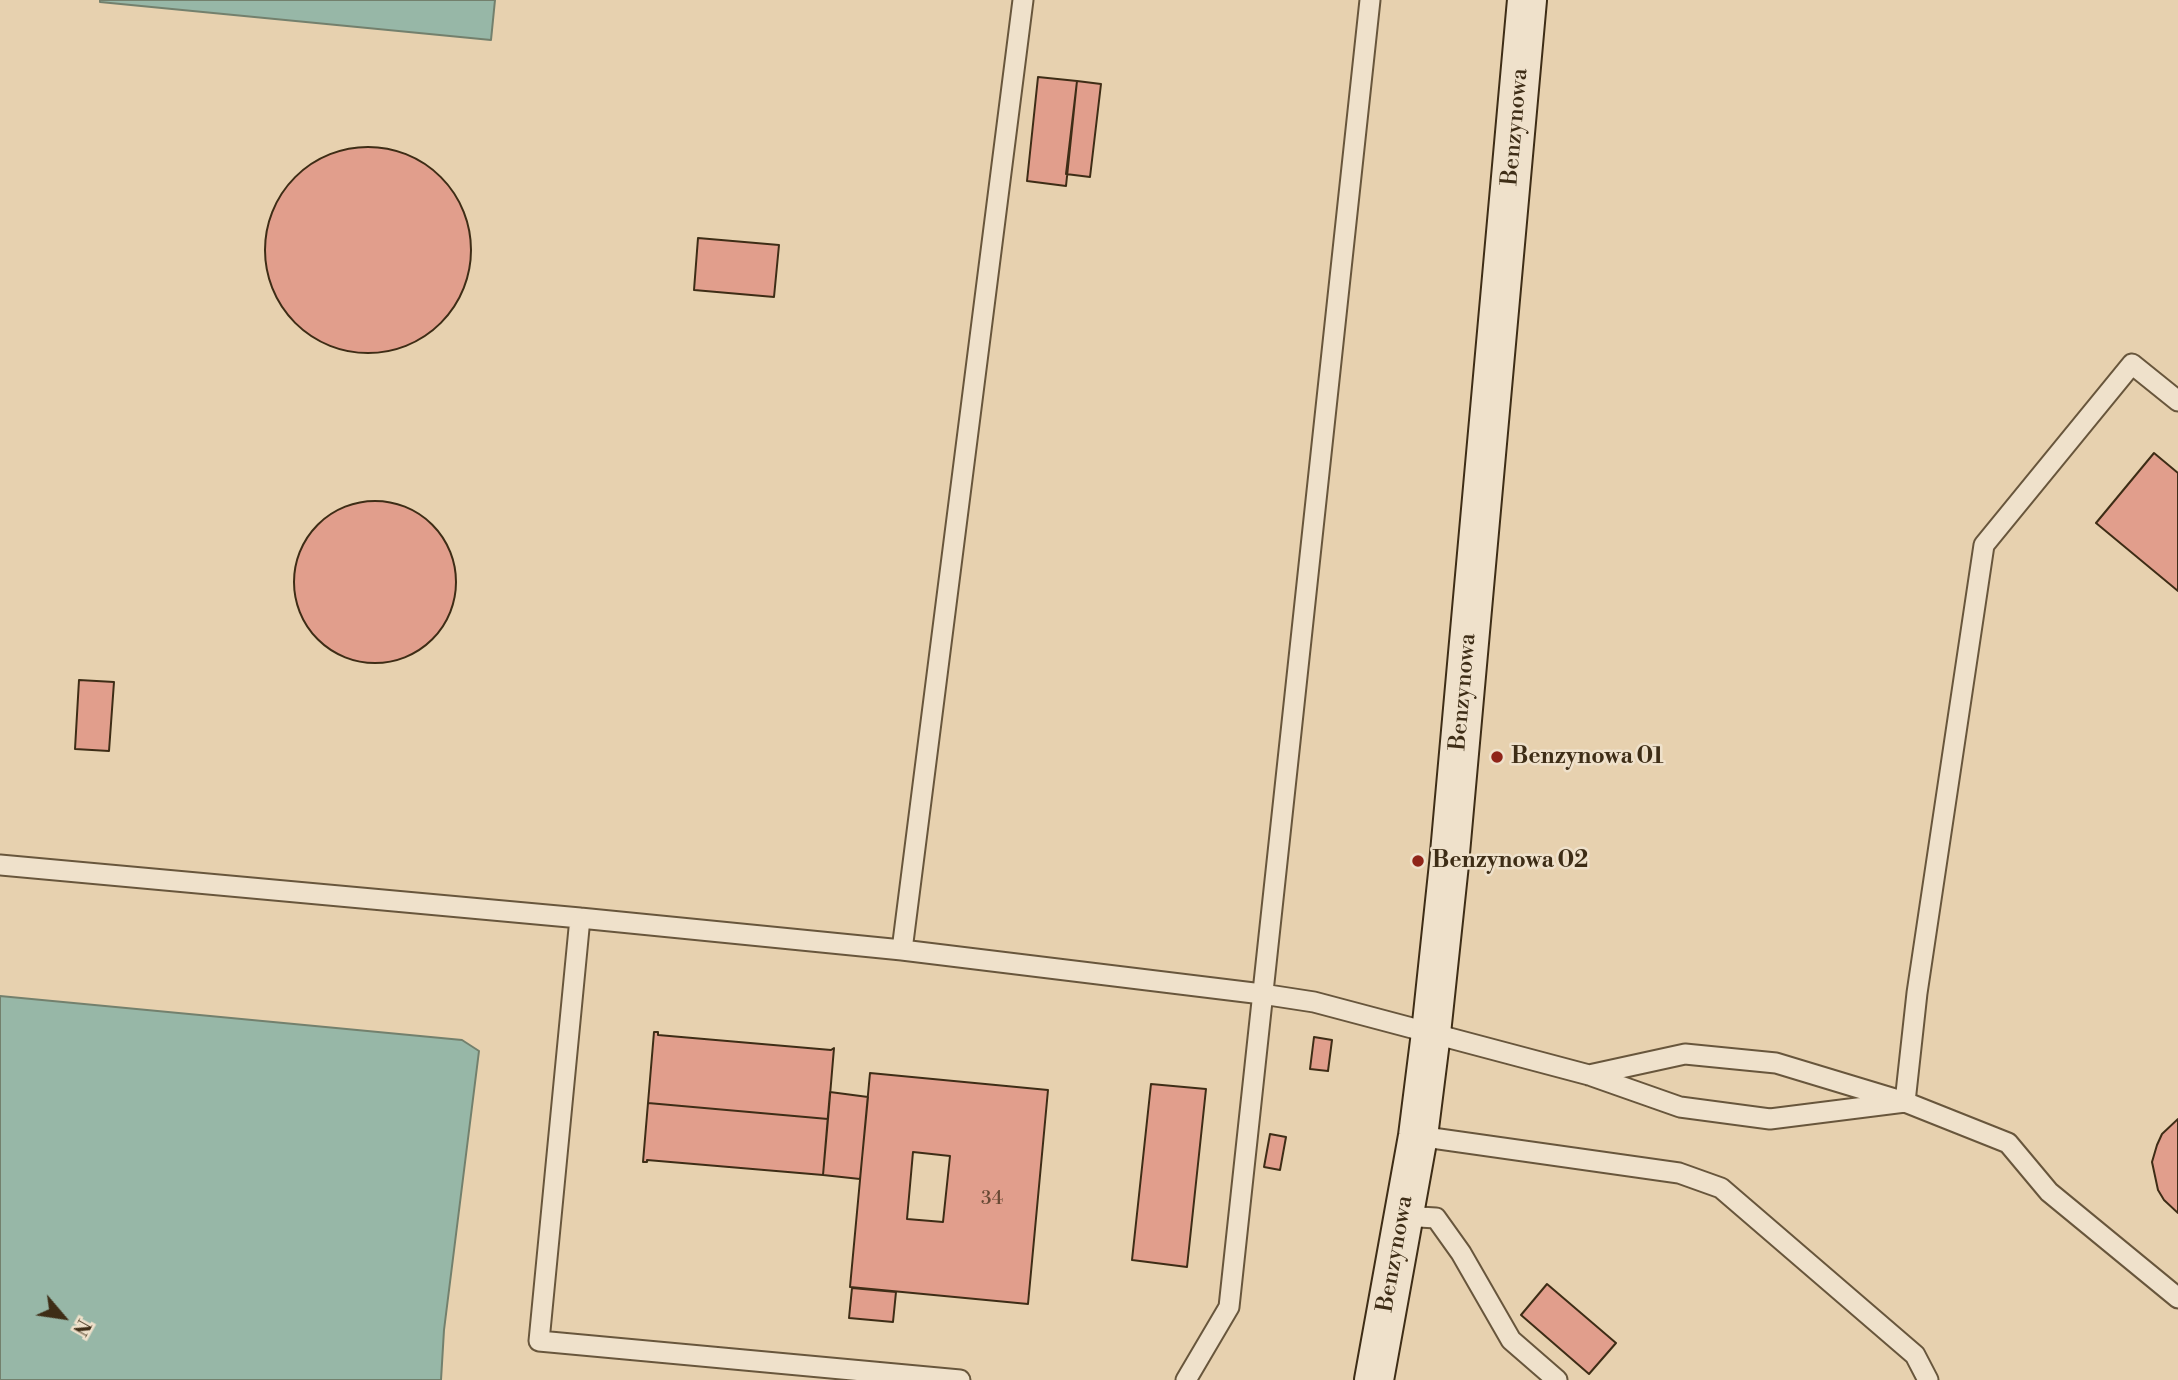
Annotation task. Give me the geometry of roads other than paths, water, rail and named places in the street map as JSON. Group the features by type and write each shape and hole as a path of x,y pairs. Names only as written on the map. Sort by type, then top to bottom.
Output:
{"street":[{"name":"Benzynowa","path":"1374,1380 1418,1136 1431,1033 1527,0"}],"lane":[{"path":"902,950 1023,0"},
{"path":"1186,1380 1229,1307 1370,0"},
{"path":"1905,1102 1917,992 1984,545 2132,364 2178,401"},
{"path":"0,865 902,950 1262,994 1314,1002 1589,1075 1680,1107 1770,1119 1905,1102"},
{"path":"580,918 540,1341 960,1380"},
{"path":"1589,1075 1685,1054 1776,1063 1905,1102 2008,1143 2049,1192 2178,1298"},
{"path":"1418,1136 1679,1173 1721,1188 1915,1355 1928,1380"},
{"path":"1402,1216 1436,1218 1461,1253 1511,1340 1557,1380"}],"place":[{"name":"Benzynowa 01","path":"1497,757"},
{"name":"Benzynowa 02","path":"1418,861"}]}
